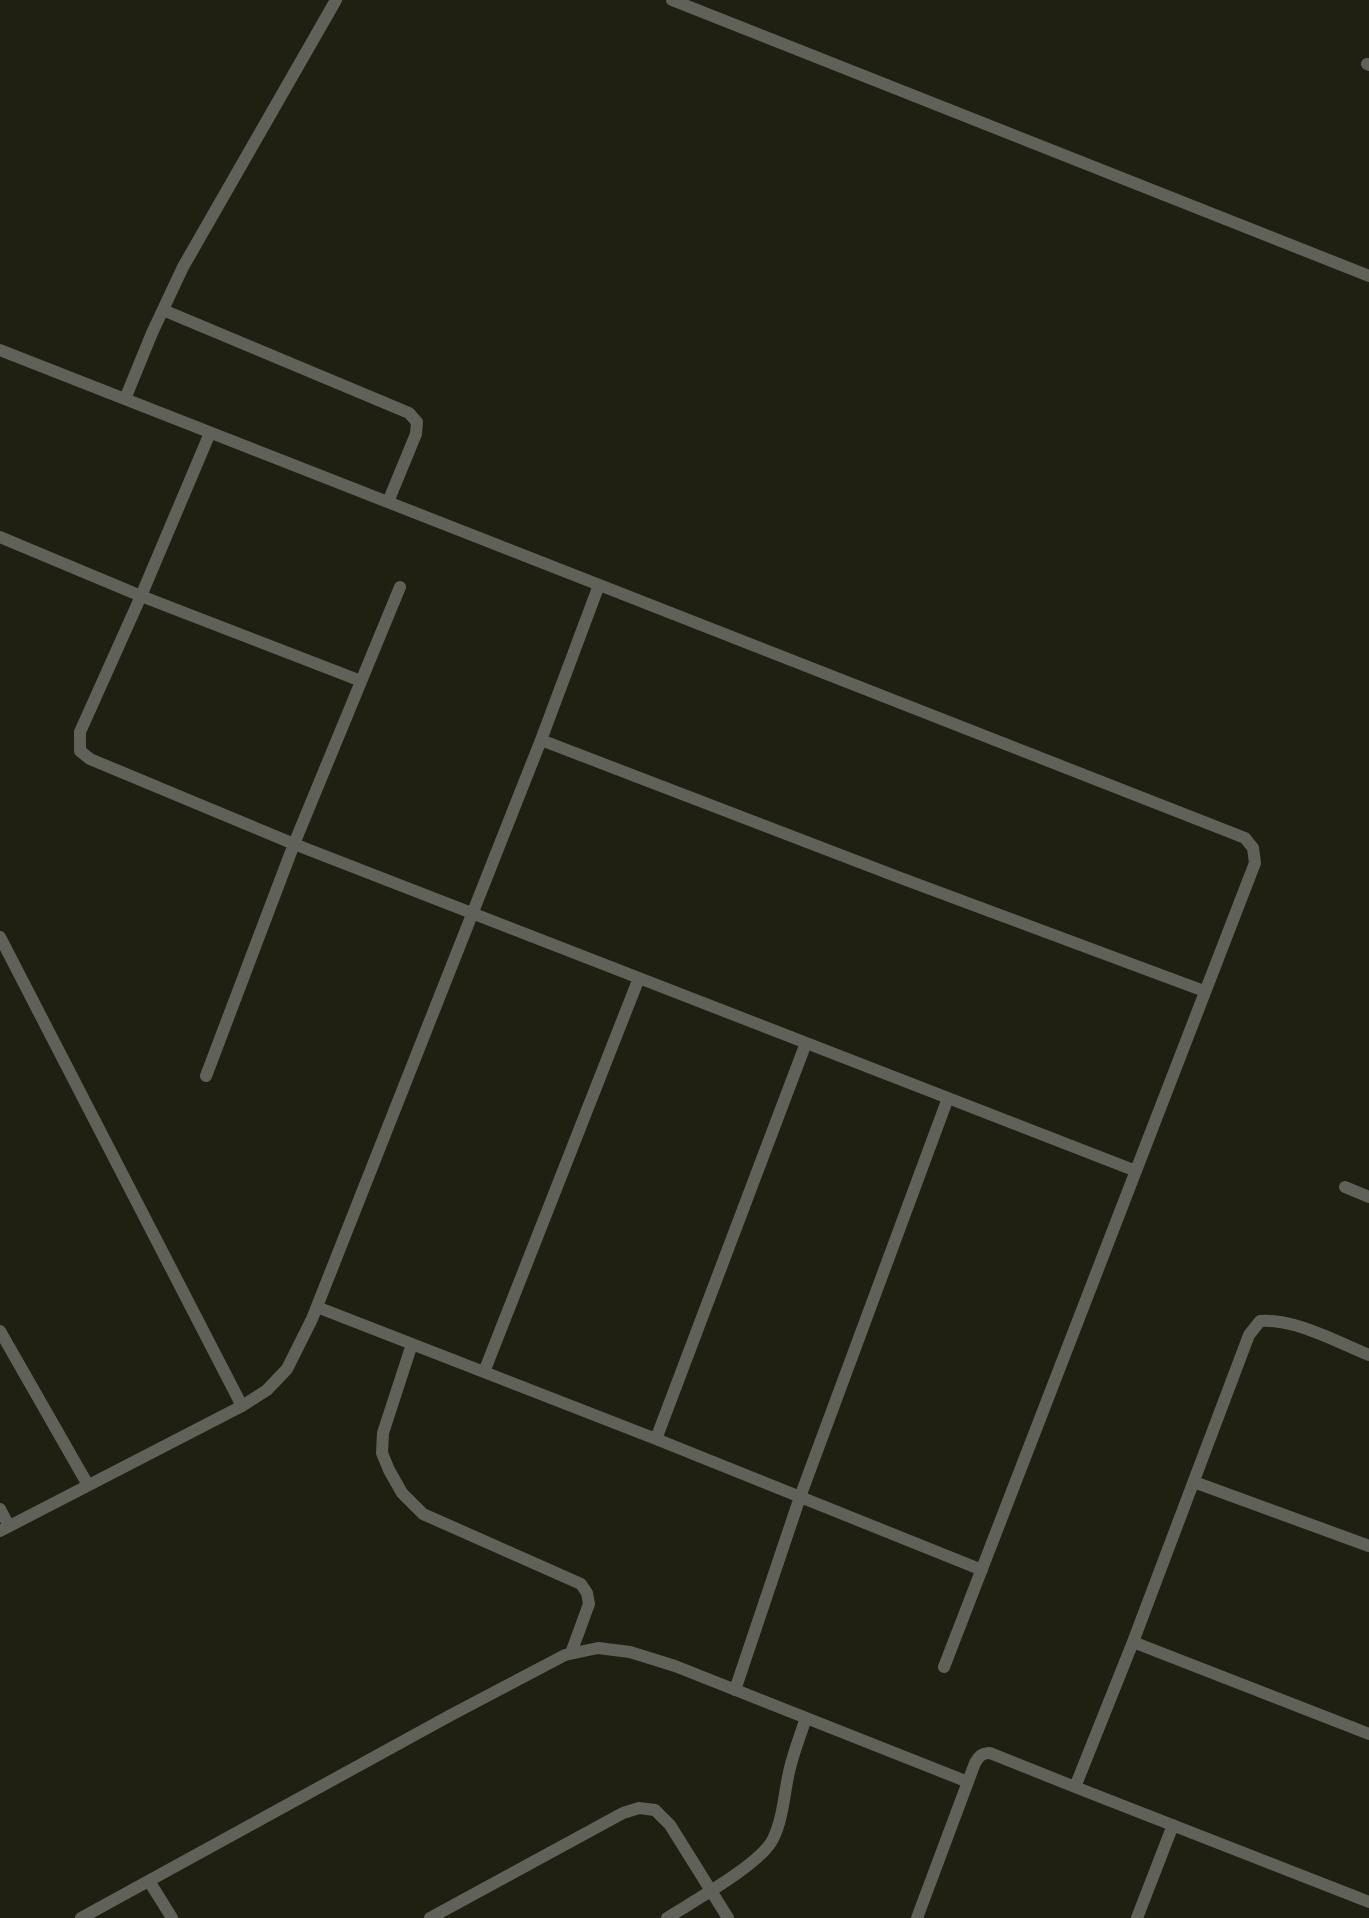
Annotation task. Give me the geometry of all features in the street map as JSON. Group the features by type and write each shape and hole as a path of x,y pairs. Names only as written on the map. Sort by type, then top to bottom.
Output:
{"street":[{"path":"125,399 163,310 184,267 336,0"},
{"path":"672,0 1369,276"},
{"path":"163,310 409,413 417,422 416,434 388,502"},
{"path":"0,350 1245,838 1253,848 1255,863 944,1667"},
{"path":"210,432 141,596 80,732 80,751 90,759 294,844 1136,1171"},
{"path":"0,537 141,596 361,681"},
{"path":"0,1509 5,1529 242,1406 267,1390 287,1368 317,1307 541,740 599,585"},
{"path":"206,1076 294,844 400,587"},
{"path":"541,740 898,877 1204,991"},
{"path":"0,937 242,1406"},
{"path":"484,1372 639,978"},
{"path":"656,1439 806,1043"},
{"path":"735,1690 800,1497 948,1098"},
{"path":"1345,1188 1369,1197"},
{"path":"317,1307 656,1439 982,1570"},
{"path":"1075,1787 1133,1642 1250,1335 1260,1322 1274,1320 1291,1324 1369,1355"},
{"path":"0,1331 88,1485"},
{"path":"412,1344 383,1433 382,1453 389,1470 402,1493 423,1514 581,1584 587,1592 589,1604 572,1653"},
{"path":"1194,1482 1369,1546"},
{"path":"1133,1642 1369,1734"},
{"path":"81,1918 451,1715 565,1655 598,1648 630,1652 675,1666 968,1782"},
{"path":"667,1918 710,1891 761,1855 773,1840 780,1817 789,1770 806,1718"},
{"path":"917,1918 968,1782 979,1757 984,1753 990,1753 1369,1902"},
{"path":"430,1918 623,1813 640,1808 655,1810 670,1825 728,1918"},
{"path":"1137,1918 1173,1825"},
{"path":"149,1881 172,1918"}]}
